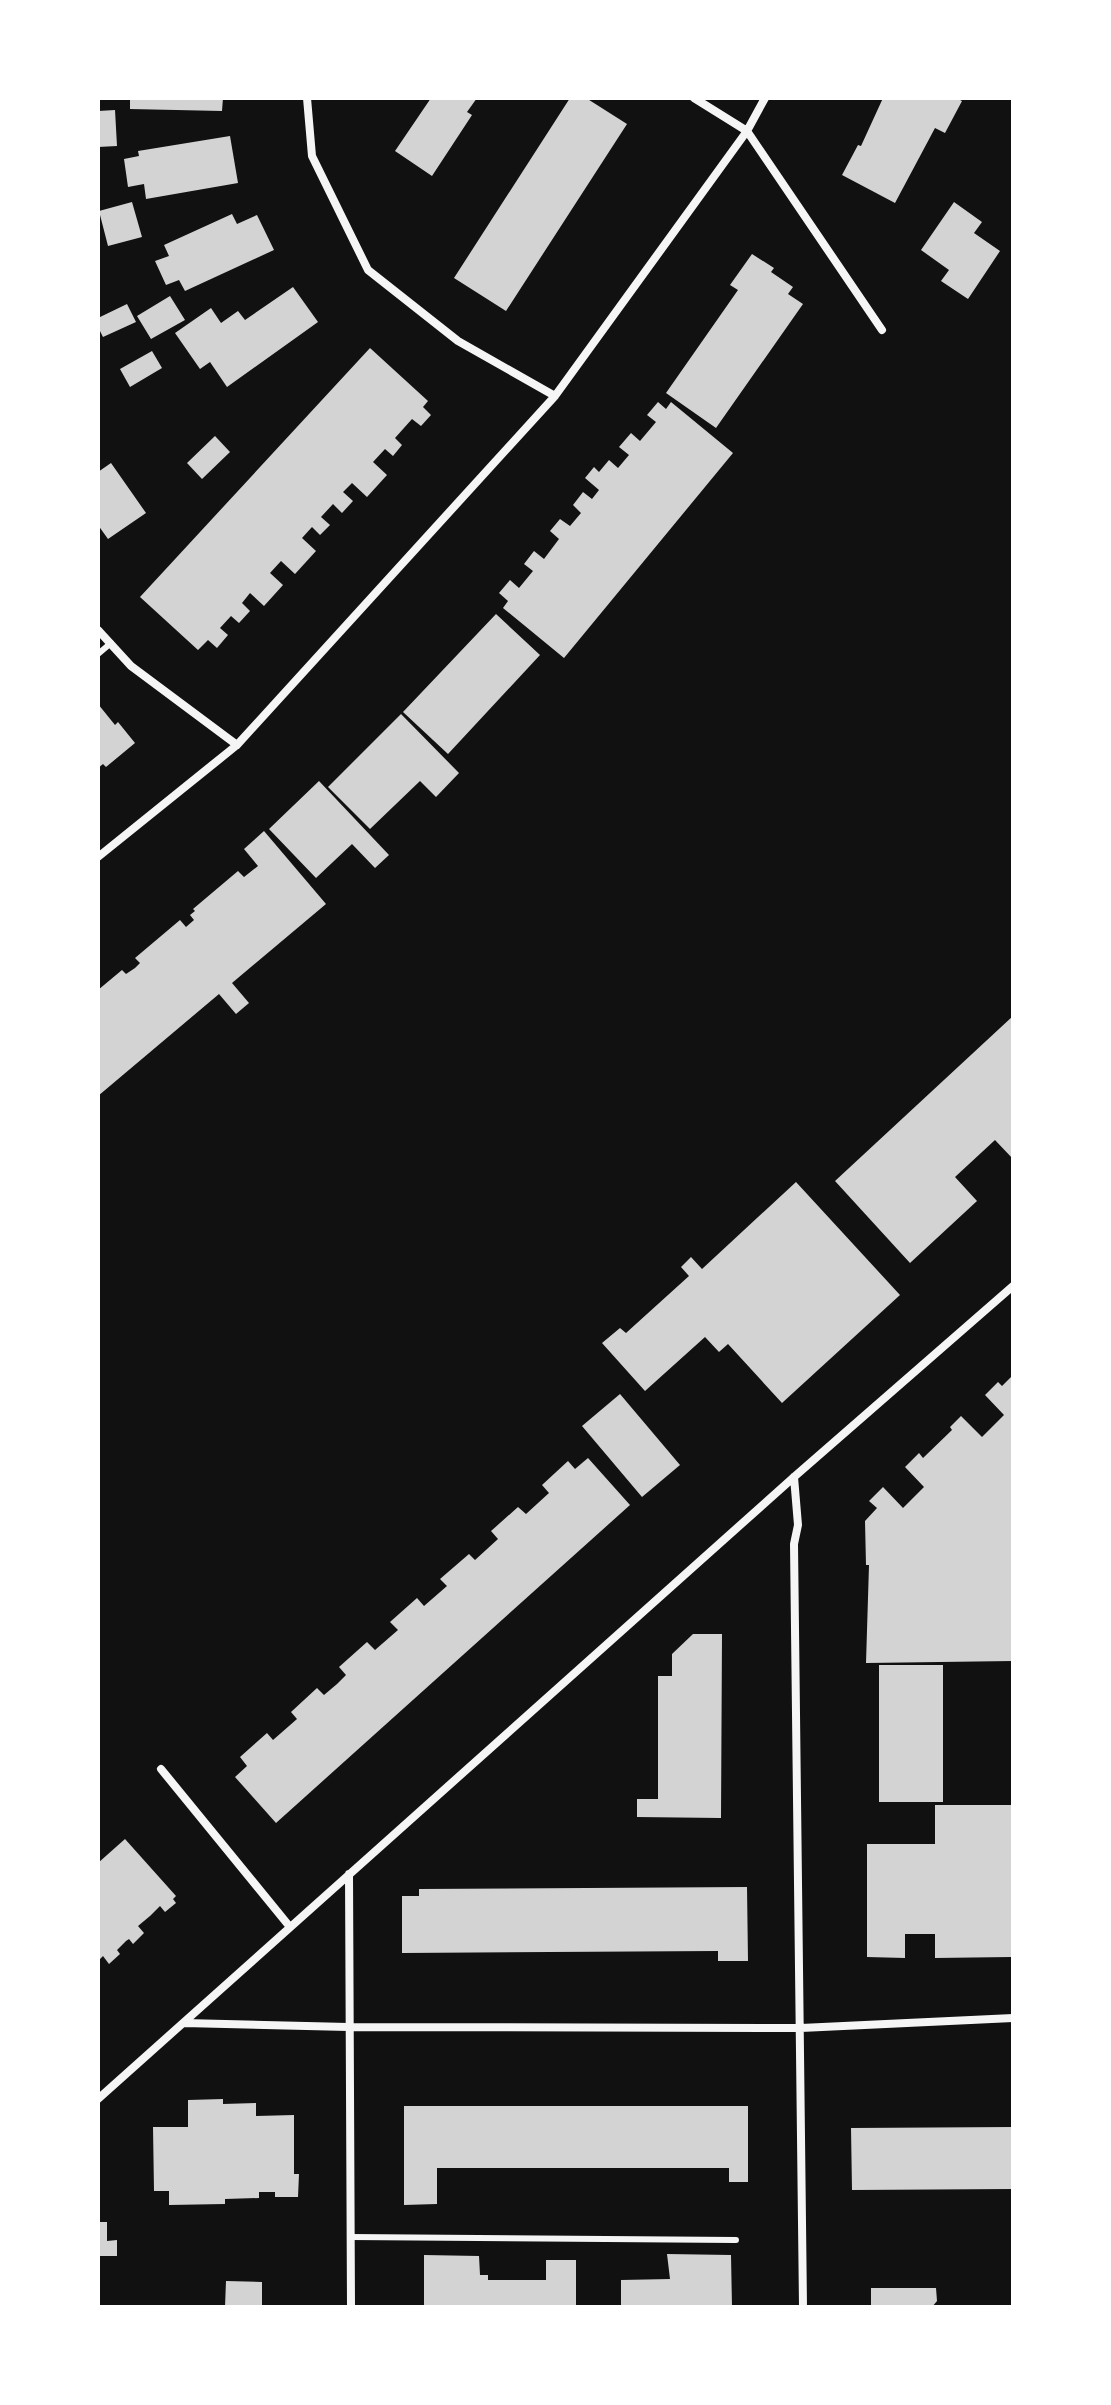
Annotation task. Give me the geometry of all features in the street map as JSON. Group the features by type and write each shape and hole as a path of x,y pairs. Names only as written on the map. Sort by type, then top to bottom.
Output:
{"street":[{"path":"307,98 312,156 368,270 458,341 555,396"},
{"path":"694,98 747,131 882,330"},
{"path":"98,857 237,745 555,396 747,131 765,98"},
{"path":"98,630 131,666 237,745"},
{"path":"98,2099 794,1477 1013,1286"},
{"path":"794,1477 798,1525 794,1544 803,2307"},
{"path":"161,1769 290,1927"},
{"path":"349,1874 351,2307"},
{"path":"183,2023 348,2027 801,2028 1013,2018"}],"lane":[{"path":"98,654 111,643"},
{"path":"350,2237 736,2240"}],"building":[{"path":"130,98 223,98 222,111 130,109"},
{"path":"431,98 477,98 467,112 472,115 432,176 395,151"},
{"path":"570,98 586,98 627,124 506,311 454,278"},
{"path":"883,98 956,98 962,101 945,133 935,128 895,203 842,175 858,145 861,146"},
{"path":"115,110 117,146 98,147 98,111"},
{"path":"230,136 238,183 146,199 144,184 128,187 124,159 139,156 138,151"},
{"path":"132,202 142,237 108,246 99,211"},
{"path":"954,202 982,222 974,233 1000,251 968,299 941,281 949,270 921,250"},
{"path":"232,214 237,224 257,215 274,250 185,291 179,280 166,285 155,261 169,256 164,245"},
{"path":"752,254 774,268 771,272 793,287 788,294 803,304 716,428 666,393 738,290 730,285"},
{"path":"293,287 318,322 227,387 210,362 200,369 175,333 211,308 221,323 238,311 245,320"},
{"path":"170,296 185,320 151,339 137,316"},
{"path":"127,304 136,322 103,337 98,318"},
{"path":"370,348 428,401 423,407 431,415 421,426 412,419 395,438 402,445 393,456 385,449 373,462 387,475 367,497 352,483 343,492 353,501 342,513 333,504 321,517 330,525 320,535 312,527 302,538 316,551 295,574 281,561 270,573 283,585 264,606 250,593 242,603 250,611 239,623 231,616 220,628 228,635 217,648 208,640 198,650 140,597"},
{"path":"152,351 162,368 130,387 120,369"},
{"path":"658,402 666,409 671,402 733,453 564,658 503,608 508,601 499,593 510,580 519,588 533,571 524,564 534,551 544,559 559,539 550,531 560,519 570,526 581,513 573,505 583,492 592,499 599,490 585,478 594,467 599,472 609,460 618,468 629,455 619,447 631,433 640,441 656,422 647,415"},
{"path":"215,436 230,452 202,479 187,463"},
{"path":"111,463 146,513 108,539 98,525 98,472"},
{"path":"496,614 540,655 448,754 403,712"},
{"path":"98,704 135,743 106,767 103,764 98,768"},
{"path":"401,714 459,773 436,797 420,781 370,829 328,787"},
{"path":"319,781 389,855 375,868 352,844 316,878 269,829"},
{"path":"264,831 326,904 232,983 249,1003 236,1014 219,994 98,1096 98,990 122,970 126,974 135,968 140,963 135,958 180,920 186,927 194,920 190,915 195,911 193,909 238,871 244,877 258,866 244,849"},
{"path":"1013,1016 1013,1159 995,1140 955,1177 977,1201 910,1263 835,1181"},
{"path":"796,1182 900,1295 782,1403 728,1344 719,1352 705,1337 645,1391 602,1343 620,1328 626,1333 689,1276 681,1267 691,1257 702,1269"},
{"path":"1013,1375 1013,1661 866,1663 869,1565 866,1565 865,1521 877,1508 869,1501 883,1487 903,1508 924,1487 905,1467 919,1453 923,1458 952,1430 950,1427 961,1416 982,1437 1004,1415 985,1395 998,1382 1002,1386"},
{"path":"620,1394 680,1465 642,1497 582,1426"},
{"path":"588,1458 630,1505 276,1823 235,1777 247,1766 240,1757 267,1733 273,1740 297,1719 291,1712 317,1688 324,1695 337,1684 346,1675 339,1667 367,1642 375,1650 398,1630 390,1622 417,1598 424,1606 447,1586 440,1579 469,1554 475,1560 498,1539 491,1531 518,1507 526,1514 549,1493 542,1485 568,1461 575,1469"},
{"path":"693,1634 722,1634 721,1818 637,1817 637,1799 658,1799 658,1676 672,1676 672,1654"},
{"path":"879,1665 943,1665 943,1802 879,1802"},
{"path":"935,1805 1013,1805 1011,1957 935,1958 935,1934 905,1934 905,1958 867,1957 867,1844 935,1844"},
{"path":"125,1839 176,1896 173,1899 176,1903 165,1912 160,1906 138,1926 144,1933 133,1944 129,1939 126,1941 117,1950 120,1954 109,1964 103,1956 98,1961 98,1863"},
{"path":"747,1887 748,1961 718,1961 718,1951 402,1953 402,1896 419,1896 419,1889"},
{"path":"223,2099 223,2104 256,2103 256,2116 294,2115 294,2174 299,2174 298,2197 275,2197 275,2192 259,2192 259,2198 225,2199 225,2204 169,2205 169,2191 154,2191 153,2127 188,2127 188,2100"},
{"path":"404,2106 748,2106 748,2182 729,2182 729,2168 437,2168 437,2204 404,2205"},
{"path":"1013,2127 1013,2189 852,2190 851,2128"},
{"path":"98,2222 107,2222 107,2241 117,2240 117,2256 98,2256"},
{"path":"667,2254 731,2255 732,2307 621,2307 621,2280 670,2279"},
{"path":"424,2255 479,2256 480,2275 488,2275 488,2280 546,2280 546,2260 576,2260 576,2307 424,2307"},
{"path":"226,2281 262,2282 262,2307 225,2307"},
{"path":"871,2288 936,2288 937,2301 932,2307 873,2307"}]}
